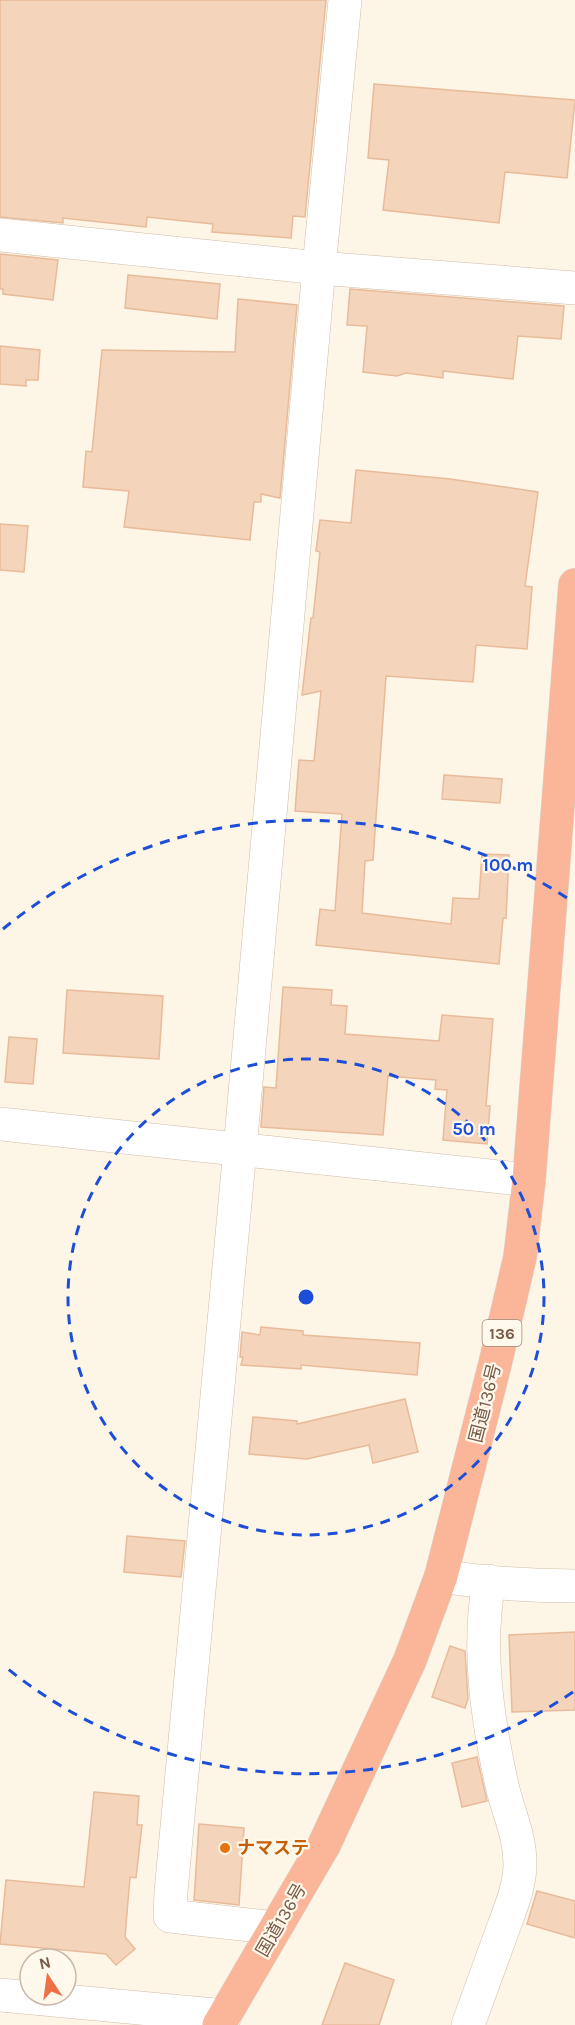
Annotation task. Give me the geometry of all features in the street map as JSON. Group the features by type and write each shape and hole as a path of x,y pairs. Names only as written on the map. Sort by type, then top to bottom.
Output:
{"highway":[{"name":"国道136号","path":"222,2021 324,1845 410,1660 441,1576 495,1364 520,1257 529,1180 575,585"}],"street":[{"path":"276,1928 170,1916 345,0"},
{"path":"0,235 319,268 575,288"},
{"path":"0,1124 529,1180"},
{"path":"441,1576 471,1581 575,1586"},
{"path":"468,2025 514,1898 520,1868 518,1837 504,1796 493,1745 483,1666 489,1581"},
{"path":"0,1995 222,2021"}],"building":[{"path":"0,0 326,0 305,217 293,216 291,238 212,232 213,224 147,217 146,227 63,218 63,223 0,217"},
{"path":"374,84 575,100 567,178 505,172 499,223 383,210 389,160 368,158"},
{"path":"0,254 58,260 53,300 3,294 3,289 0,289"},
{"path":"128,275 220,284 217,319 125,308"},
{"path":"350,289 564,306 561,339 518,336 513,379 443,371 443,378 406,373 397,376 363,372 367,326 347,325"},
{"path":"238,299 297,305 280,498 261,494 261,502 254,502 250,540 124,527 129,491 83,487 86,451 92,452 102,350 235,352"},
{"path":"0,346 40,350 38,380 26,380 26,386 0,384"},
{"path":"356,470 450,479 538,492 525,586 532,587 527,649 476,645 473,682 386,676 373,860 365,861 362,913 451,924 453,898 479,899 482,854 509,855 506,918 503,918 499,964 316,945 320,909 335,911 342,814 295,811 299,760 314,761 321,691 302,695 320,552 316,551 320,520 351,523"},
{"path":"0,524 28,526 24,572 0,570"},
{"path":"444,775 502,779 500,803 442,799"},
{"path":"283,987 332,990 331,1005 347,1006 345,1034 439,1041 442,1015 493,1019 486,1106 490,1106 487,1144 443,1140 447,1090 435,1089 436,1080 388,1076 383,1135 261,1127 264,1087 276,1088"},
{"path":"67,990 163,996 159,1059 63,1053"},
{"path":"9,1037 37,1039 33,1084 5,1082"},
{"path":"261,1327 303,1331 303,1335 420,1343 417,1375 301,1365 301,1369 241,1365 242,1332 260,1335"},
{"path":"405,1399 418,1452 373,1463 369,1445 307,1459 249,1454 253,1417 297,1421 297,1424"},
{"path":"127,1536 185,1541 181,1577 124,1572"},
{"path":"575,1632 575,1710 512,1712 509,1635"},
{"path":"450,1646 465,1651 468,1699 465,1708 432,1697"},
{"path":"477,1757 487,1801 462,1807 452,1763"},
{"path":"94,1792 139,1796 137,1825 142,1825 136,1878 130,1877 125,1937 135,1949 116,1965 106,1954 78,1951 78,1947 0,1944 6,1880 84,1887"},
{"path":"199,1824 244,1828 239,1905 194,1900"},
{"path":"537,1891 575,1901 575,1938 527,1924"},
{"path":"345,1963 394,1980 379,2025 322,2025"}],"place":[{"name":"ナマステ","path":"225,1848"}]}
